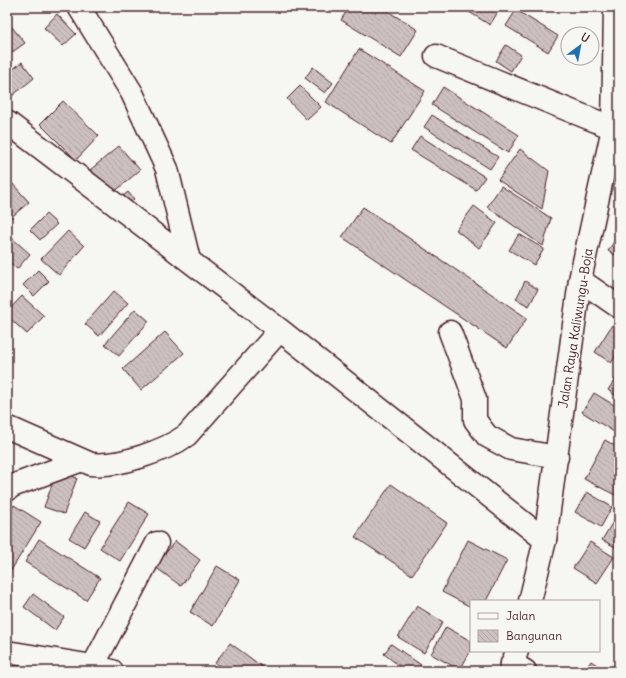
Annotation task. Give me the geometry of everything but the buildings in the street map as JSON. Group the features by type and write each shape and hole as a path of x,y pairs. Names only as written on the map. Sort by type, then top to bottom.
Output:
{"street":[{"path":"79,7 132,93 167,169 189,260"},
{"name":"Jalan Raya Kaliwungu-Boja","path":"530,600 545,540 580,280 613,128 615,7"},
{"path":"436,56 613,128"},
{"path":"7,122 280,330 545,540"},
{"path":"580,280 619,307"},
{"path":"7,427 82,460 103,465 159,451 173,445 187,435 280,330"},
{"path":"450,332 475,398 475,420 487,436 511,449 556,457"},
{"path":"7,490 12,486 82,460"},
{"path":"7,652 103,668 157,543"}]}
